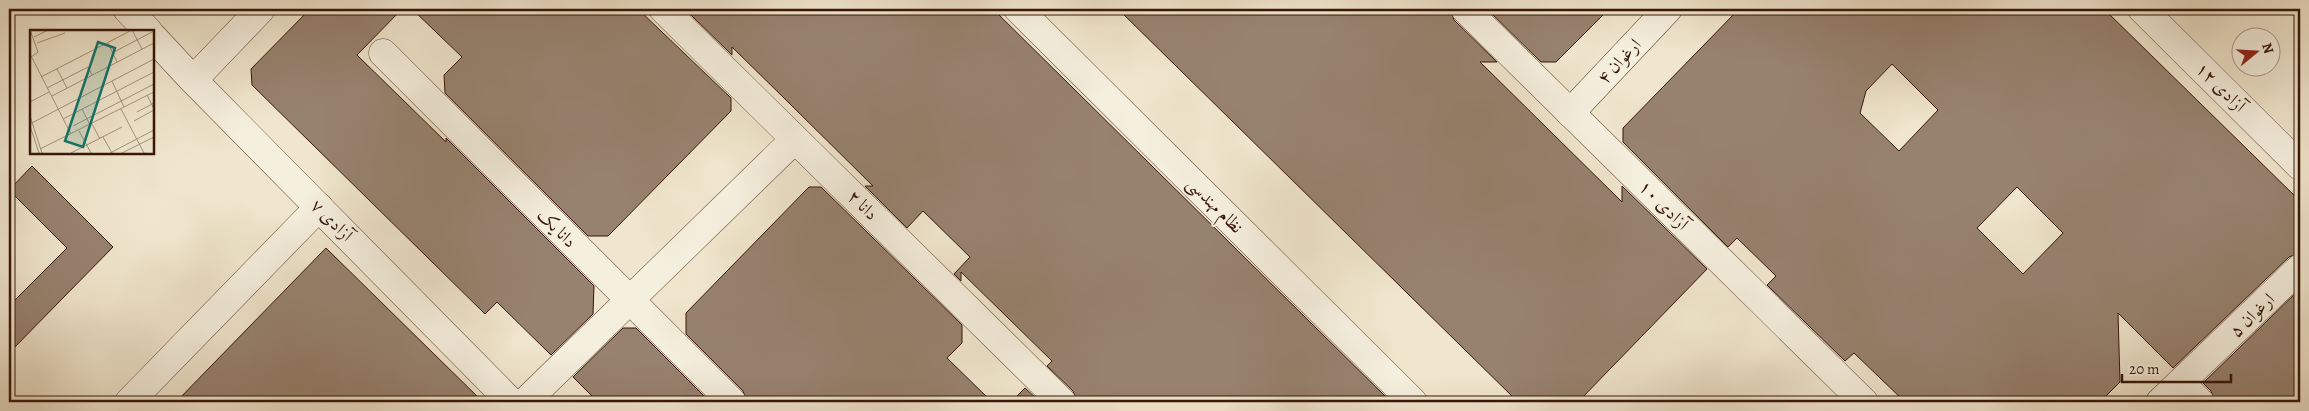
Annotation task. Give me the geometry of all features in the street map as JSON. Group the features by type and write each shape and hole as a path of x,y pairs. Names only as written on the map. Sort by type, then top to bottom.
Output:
{"street":[{"path":"127,9 147,30"},
{"path":"193,80 261,9"},
{"name":"دانا ۲","path":"664,9 1062,402"},
{"name":"نظام مهندسی","path":"1018,9 1413,402"},
{"name":"آزادی ۱۰","path":"1464,9 1864,402"},
{"name":"ارغوان ۴","path":"1570,113 1668,9"},
{"name":"آزادی ۱۲","path":"2142,9 2300,166"},
{"name":"آزادی ۷","path":"154,38 511,402"},
{"name":"دانا یک","path":"383,53 732,402"},
{"path":"525,402 630,302 795,139"},
{"path":"129,402 318,207"},
{"name":"ارغوان ۵","path":"2160,402 2300,268"},
{"path":"2180,383 2200,402"}],"building":[{"path":"310,9 402,9 357,55 446,142 446,138 594,286 593,314 551,355 497,302 485,314 252,85 251,69"},
{"path":"412,9 638,9 731,98 731,111 608,236 588,236 445,93 444,75 462,57"},
{"path":"693,9 993,9 1391,402 1077,402 1073,391 1047,366 1052,361 961,272 961,281 954,274 970,257 923,211 907,228 865,186 873,186 787,101 732,47 732,55 689,13"},
{"path":"1118,9 1450,9 1454,20 1497,62 1480,62 1622,202 1622,186 1707,269 1578,402 1518,402"},
{"path":"1487,9 1609,9 1556,62 1541,62"},
{"path":"1739,9 2104,9 2300,201 2300,253 2289,257 2173,368 2118,313 2120,382 2100,402 1905,402 1854,353 1845,361 1767,285 1776,276 1737,238 1728,247 1623,142 1623,128","holes":["1892,64 1938,110 1899,151 1860,113 1866,91","2017,187 2063,233 2023,274 1977,228"]},
{"path":"32,166 113,247 9,353 9,306 67,248 9,190"},
{"path":"809,187 821,187 962,325 962,343 947,358 992,402 747,402 743,391 686,334 686,313"},
{"path":"326,248 381,302 483,402 176,402"},
{"path":"2300,289 2300,402 2215,402 2211,391 2203,383"},
{"path":"623,328 636,328 710,402 598,402 573,377"},
{"path":"1025,388 1040,402 1011,402"}]}
